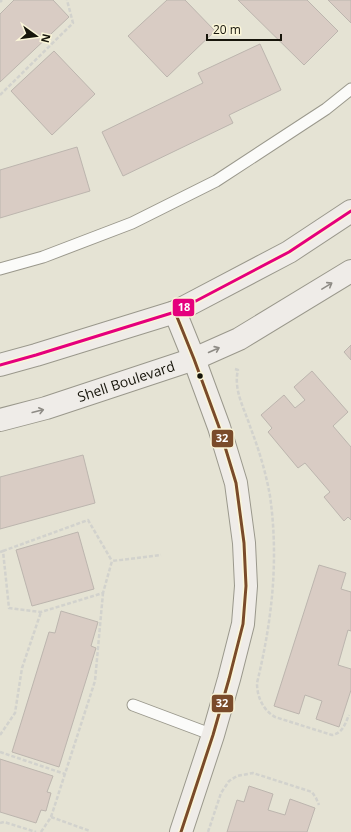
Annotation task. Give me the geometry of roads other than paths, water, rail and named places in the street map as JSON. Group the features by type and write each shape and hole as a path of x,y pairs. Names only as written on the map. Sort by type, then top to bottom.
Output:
{"main road":[{"path":"0,365 174,312 289,252 351,211"},
{"name":"Shell Boulevard","path":"0,420 46,408 194,359 239,339 351,271"},
{"path":"174,312 194,359 219,428 236,483 244,543 246,586 243,624 213,735 181,832"}],"lane":[{"path":"0,269 43,257 132,224 216,181 326,109 351,89"},
{"path":"134,705 213,735"}]}
